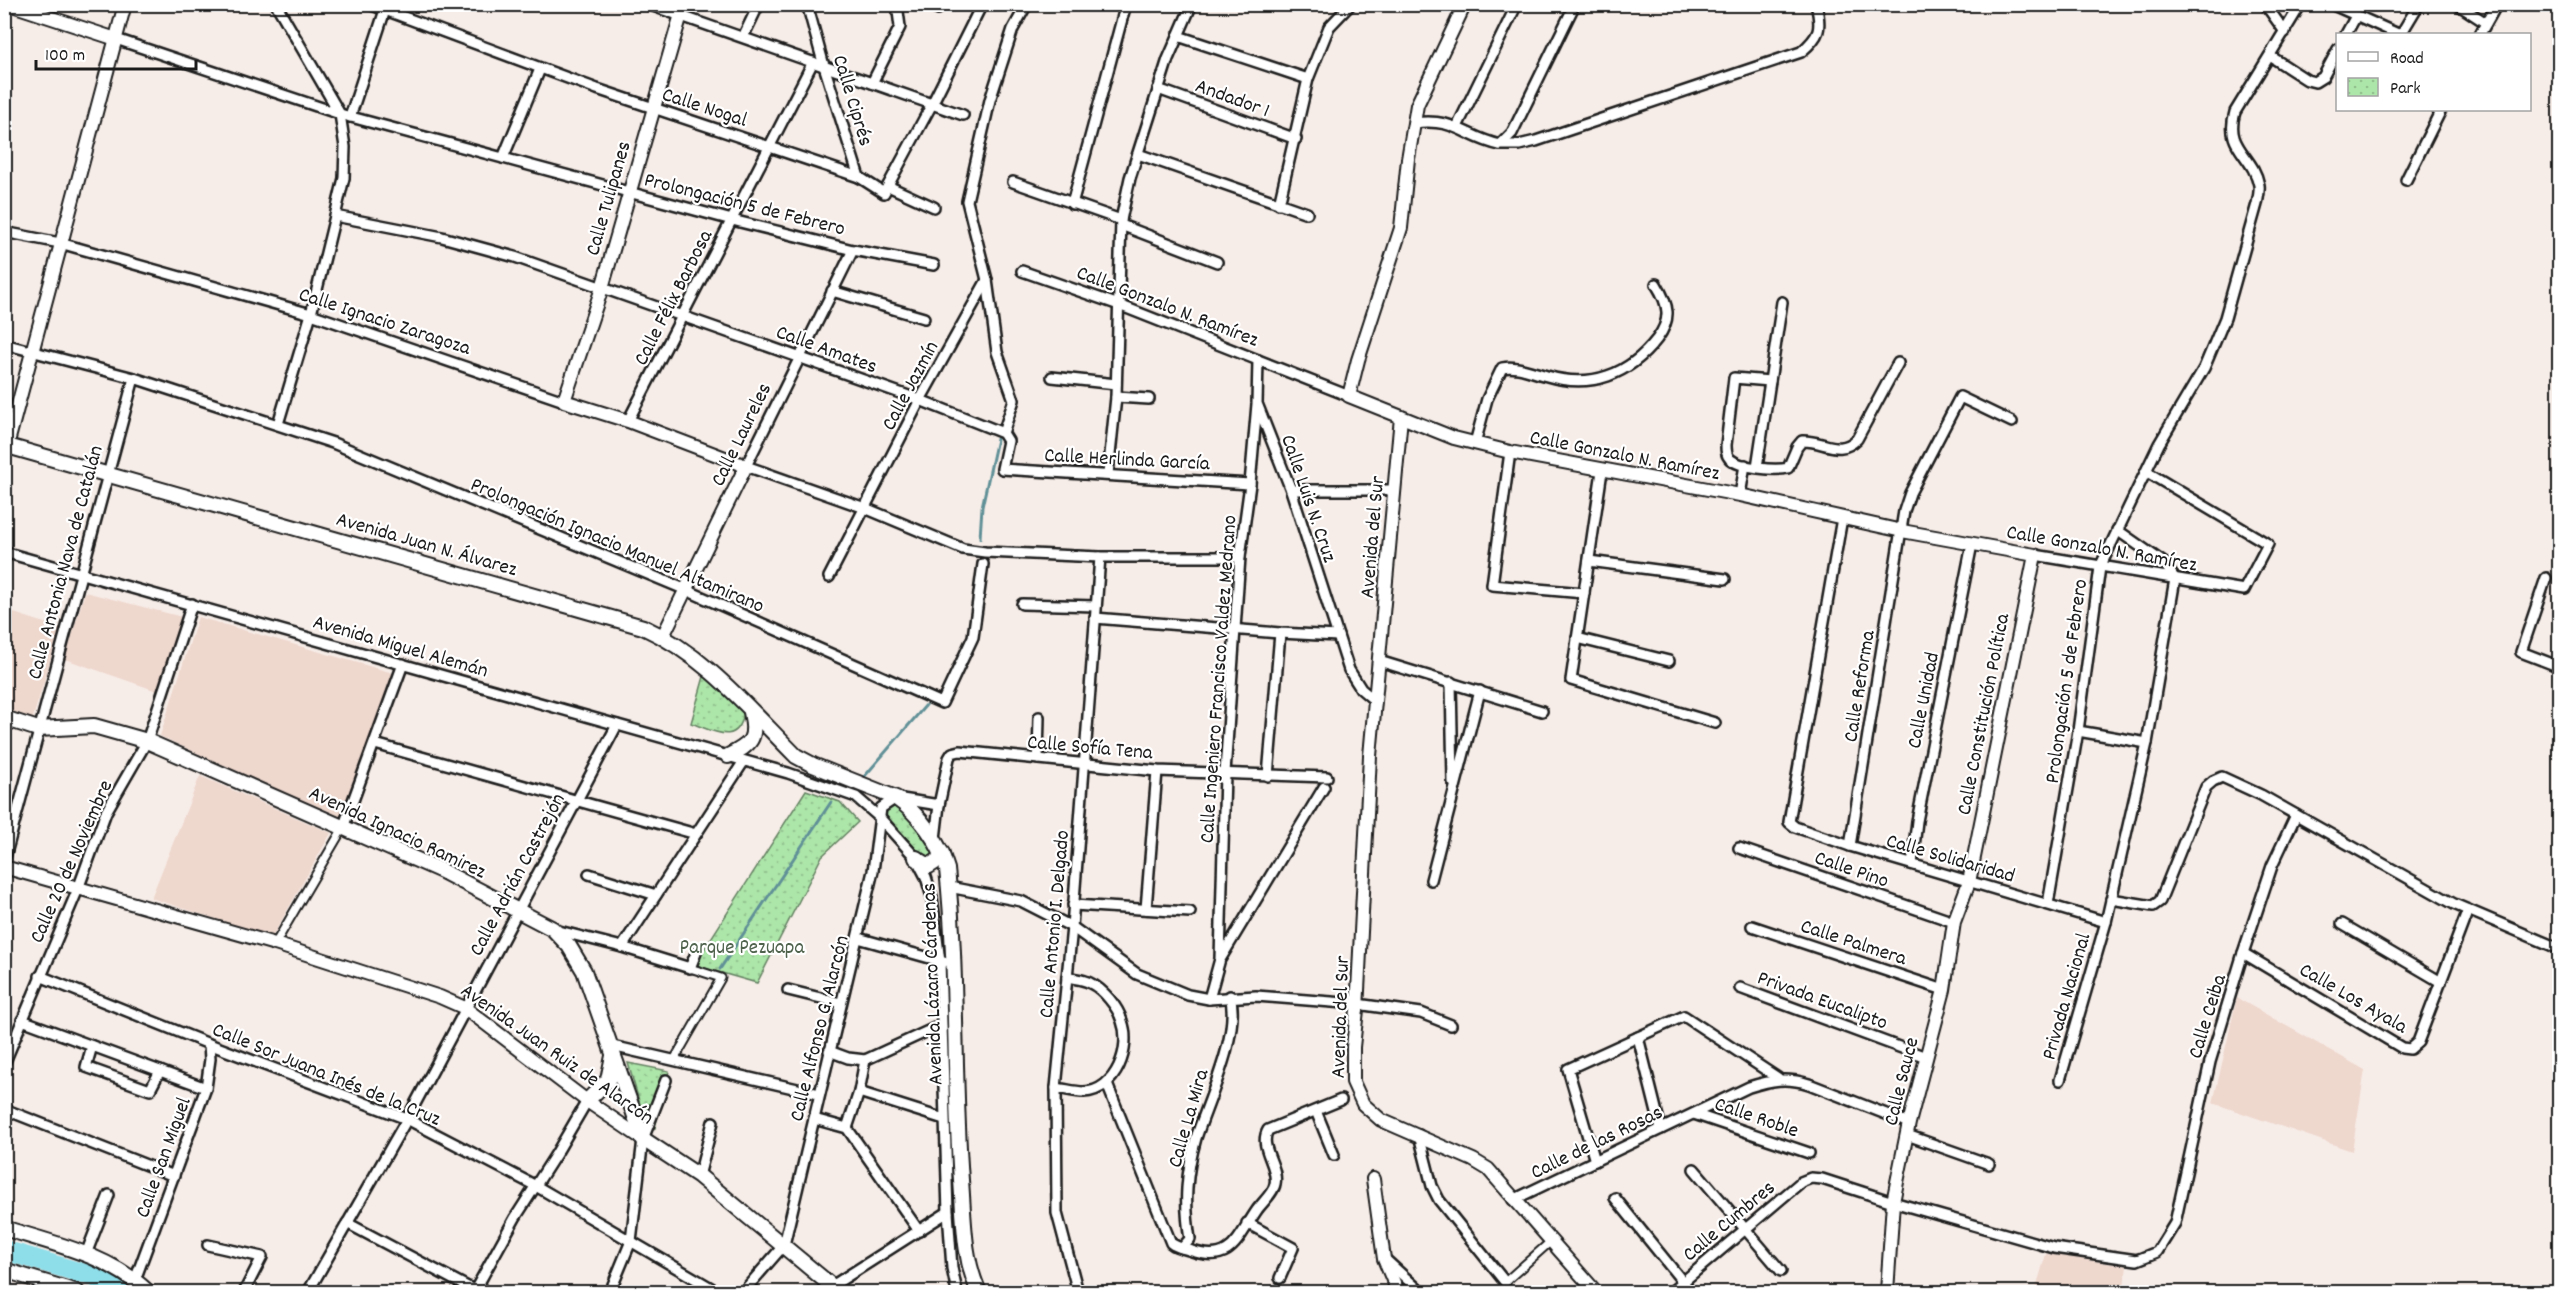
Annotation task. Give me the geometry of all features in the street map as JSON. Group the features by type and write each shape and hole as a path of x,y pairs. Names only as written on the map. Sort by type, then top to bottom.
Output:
{"main road":[{"name":"Avenida Juan N. Álvarez","path":"5,448 106,474 643,627 663,636 706,666 796,756"},
{"path":"728,756 745,748 753,738 754,726 751,712"},
{"name":"Avenida Ignacio Ramirez","path":"4,718 38,729 94,726 147,741 442,871 553,929 569,946 584,971 643,1138"},
{"name":"Avenida Lázaro Cárdenas","path":"796,756 896,798 935,839 942,853 949,887 946,962 965,1238 972,1277 979,1293"},
{"path":"916,858 929,866 940,859 942,853"},
{"path":"587,1101 608,1080 613,1050"},
{"name":"Avenida Juan Ruiz de Alarcón","path":"643,1138 699,1176 836,1289"},
{"path":"4,1228 86,1254 114,1266 135,1280 148,1293"},
{"path":"4,1270 77,1293"}],"street":[{"path":"9,4 116,39"},
{"path":"5,448 125,4"},
{"path":"276,4 345,116"},
{"name":"Calle Nogal","path":"369,4 386,7 540,69 859,177"},
{"path":"647,4 682,10 743,37 963,116"},
{"path":"743,37 759,4"},
{"name":"Calle Ciprés","path":"807,4 859,177 886,190 934,207"},
{"path":"872,83 900,27 897,4"},
{"path":"927,4 938,9"},
{"path":"886,190 982,4"},
{"path":"1003,433 1014,400 996,352 987,280 967,201 993,90 1013,29 1027,4"},
{"path":"1072,204 1126,4"},
{"path":"1108,474 1116,397 1121,222 1138,154 1158,89 1192,4"},
{"path":"1280,204 1308,79 1329,27 1351,4"},
{"path":"1349,396 1358,360 1401,228 1417,105 1465,4"},
{"path":"1457,127 1517,4"},
{"path":"1500,145 1512,133 1575,4"},
{"path":"1414,123 1435,120 1457,127 1487,142 1500,145 1519,145 1536,141 1801,52 1816,40 1821,22 1816,4"},
{"path":"2265,4 2285,32"},
{"path":"2301,4 2270,56 2307,80 2315,82 2323,77 2336,52"},
{"path":"2331,4 2397,33"},
{"path":"2400,33 2419,4"},
{"path":"2457,4 2486,23"},
{"path":"2481,33 2497,4"},
{"path":"278,424 311,314 335,216 344,168 345,116 386,7"},
{"name":"Calle Tulipanes","path":"564,401 602,288 682,10"},
{"path":"2347,33 2356,16"},
{"path":"1178,36 1308,79"},
{"name":"Prolongación 5 de Febrero","path":"116,39 345,116 732,220 853,250 934,264"},
{"name":"Prolongación 5 de Febrero","path":"2048,904 2078,730 2100,567 2159,444 2204,368 2225,318 2257,204 2259,187 2254,170 2233,136 2231,126 2235,112 2270,56"},
{"name":"Calle Félix Barbosa","path":"628,421 813,62"},
{"path":"504,158 540,69"},
{"name":"Andador 1","path":"1158,89 1296,139"},
{"path":"2406,180 2440,111"},
{"path":"1138,154 1307,213"},
{"path":"1013,182 1121,222 1217,262"},
{"name":"Calle Amates","path":"335,216 442,237 515,257 920,400 1003,433"},
{"name":"Calle Ignacio Zaragoza","path":"4,232 60,243 311,314 628,421 746,466"},
{"name":"Calle Laureles","path":"663,636 853,250"},
{"name":"Calle Gonzalo N. Ramírez","path":"1022,271 1119,305 1454,438 1509,452 1740,495 1902,531 2100,567 2244,590 2268,544 2147,472"},
{"name":"Calle Jazmín","path":"829,577 920,400 987,280"},
{"path":"1475,443 1480,418 1502,368 1513,366 1562,381 1608,378 1644,355 1666,326 1666,301 1656,284"},
{"path":"832,291 924,318"},
{"path":"1757,467 1782,303"},
{"name":"Prolongación Ignacio Manuel Altamirano","path":"4,344 134,378 333,443 684,590 942,703 973,637 983,564"},
{"name":"Calle Ingeniero Francisco Valdez Medrano","path":"1209,999 1220,959 1225,773 1240,557 1250,484 1257,404 1258,360"},
{"path":"1770,381 1734,378 1726,453 1731,460 1745,465 1778,471 1788,468 1802,441 1810,440 1839,448 1849,447 1857,439 1898,363"},
{"path":"1052,377 1116,384"},
{"name":"Calle Antonia Nava de Catalán","path":"4,861 106,474 134,378"},
{"path":"1116,397 1149,399"},
{"name":"Calle Reforma","path":"1850,846 1904,511 1910,493 1960,397 2012,422"},
{"name":"Calle Luis N. Cruz","path":"1257,404 1291,490 1354,680 1374,700"},
{"name":"Avenida del Sur","path":"1401,417 1374,700 1353,1047 1353,1082 1363,1104 1381,1120 1419,1135 1488,1169 1596,1293"},
{"name":"Calle Herlinda García","path":"1003,433 1008,441 1002,469 1250,484"},
{"path":"1509,452 1492,585 1584,593"},
{"path":"1740,495 1745,465"},
{"path":"746,466 865,508 963,549 985,552 1100,556 1240,557"},
{"path":"1602,471 1571,680 1715,723"},
{"path":"1291,490 1395,490"},
{"name":"Calle Solidaridad","path":"1842,518 1790,822 1795,827 1850,846 2106,922"},
{"path":"2117,530 2164,564 2175,579"},
{"name":"Calle Unidad","path":"1912,864 1917,821 1971,544"},
{"name":"Avenida Miguel Alemán","path":"4,552 788,773"},
{"name":"Calle Constitución Política","path":"1969,882 2035,555"},
{"name":"Calle Antonio I. Delgado","path":"1078,1293 1057,1214 1056,1088 1072,927 1100,556"},
{"path":"1589,561 1725,579"},
{"name":"Privada Nacional","path":"2060,1080 2106,922 2147,743 2175,579"},
{"path":"2546,579 2521,652 2559,667"},
{"name":"Calle 20 de Noviembre","path":"4,1064 78,889 106,812 147,741 192,604"},
{"path":"1022,604 1096,606"},
{"path":"1095,618 1338,636"},
{"path":"1268,776 1280,633"},
{"path":"1578,638 1670,661"},
{"path":"1379,661 1542,711"},
{"path":"275,944 343,828 403,664"},
{"path":"1450,682 1453,793"},
{"path":"1431,880 1480,691"},
{"path":"1038,759 1039,717"},
{"name":"Calle Adrián Castrejón","path":"308,1293 407,1119 617,725"},
{"path":"2078,730 2147,743"},
{"path":"375,744 696,834"},
{"name":"Calle Sofía Tena","path":"939,805 949,758 952,753 960,751 1157,771 1327,777"},
{"path":"622,947 744,761"},
{"path":"1146,909 1157,771"},
{"name":"Avenida Lázaro Cárdenas","path":"788,773 856,797 879,817 916,858 932,897 946,962 941,1025 944,1119 952,1268 957,1293"},
{"path":"2111,899 2153,906 2160,901 2206,787 2222,777 2468,910 2517,933 2559,949"},
{"path":"1220,959 1324,787"},
{"path":"879,817 881,808 896,798 939,805 935,839"},
{"name":"Calle Ceiba","path":"1893,1202 2054,1248 2137,1260 2157,1252 2175,1223 2210,1062 2243,953 2272,867 2296,815"},
{"name":"Calle Alfonso G. Alarcón","path":"784,1245 873,871 879,817"},
{"name":"Calle Pino","path":"1739,848 1954,922"},
{"name":"Avenida Juan Ruiz de Alarcón","path":"4,867 275,944 440,997 465,1008 587,1101 643,1138"},
{"path":"589,874 656,895"},
{"name":"Calle Sauce","path":"1887,1293 1893,1202 1908,1129 1944,990 1954,922 1969,882"},
{"path":"949,887 1022,901 1072,927 1137,974 1188,996 1209,999 1230,996 1357,1004 1421,1013 1451,1025"},
{"path":"1073,905 1190,912"},
{"name":"Calle Los Ayala","path":"2243,953 2402,1048 2410,1049 2418,1042 2468,910"},
{"path":"2342,924 2441,982"},
{"name":"Calle Palmera","path":"1752,926 1944,990"},
{"path":"553,929 622,947 722,978 674,1060"},
{"path":"858,938 946,962"},
{"path":"690,968 696,953"},
{"name":"Calle Sor Juana Inés de la Cruz","path":"40,976 209,1044 407,1119 536,1186 718,1293"},
{"path":"1056,1088 1085,1092 1107,1084 1115,1075 1125,1044 1123,1021 1111,1000 1089,982 1067,977"},
{"name":"Privada Eucalipto","path":"1740,988 1926,1057"},
{"path":"788,990 841,1004"},
{"name":"Calle La Mira","path":"1182,1248 1190,1239 1185,1209 1189,1170 1196,1140 1233,1027 1234,1016 1230,996"},
{"path":"1594,1161 1568,1069 1684,1016 1778,1078 1794,1079 1809,1084 1989,1164"},
{"path":"22,1020 206,1088"},
{"path":"829,1051 848,1058 864,1060 941,1025"},
{"path":"1638,1037 1661,1130"},
{"name":"Calle San Miguel","path":"135,1280 206,1088 210,1059 209,1044"},
{"path":"92,1046 86,1067 150,1090 160,1071"},
{"path":"613,1050 674,1060 819,1094"},
{"path":"847,1128 859,1092 864,1060"},
{"name":"Calle de las Rosas","path":"1514,1200 1749,1087 1778,1078"},
{"path":"610,1293 631,1241 643,1138 666,1080"},
{"path":"1107,1084 1171,1243 1176,1248 1213,1257 1225,1253 1275,1185 1275,1170 1265,1141 1268,1130 1341,1100"},
{"path":"859,1092 944,1119"},
{"path":"347,1223 475,1292 515,1218 587,1101"},
{"path":"4,1109 174,1176"},
{"path":"1316,1111 1334,1155"},
{"name":"Calle Roble","path":"1694,1114 1809,1153"},
{"path":"814,1119 847,1128 919,1231"},
{"path":"699,1176 713,1122"},
{"path":"1419,1135 1432,1186 1439,1200 1505,1282 1550,1242"},
{"path":"1694,1169 1781,1271"},
{"name":"Calle Cumbres","path":"1671,1293 1744,1229 1801,1182 1810,1178 1822,1179 1893,1202"},
{"path":"1373,1179 1384,1259 1398,1293"},
{"path":"86,1254 109,1195"},
{"path":"1615,1198 1691,1293"},
{"path":"836,1289 948,1212"},
{"path":"1248,1223 1293,1248 1280,1278"},
{"path":"208,1245 262,1257 244,1293"},
{"path":"743,1293 784,1245"},
{"path":"1384,1259 1421,1293"}],"shaded area":[{"path":"85,592 182,617 157,691 65,659"},
{"path":"5,610 60,628 32,721 5,712"},
{"path":"198,617 393,673 372,739 340,819 160,736"},
{"path":"200,776 331,833 272,937 151,898"},
{"path":"2237,998 2365,1070 2352,1151 2213,1103"},
{"path":"2046,1254 2127,1266 2123,1292 2035,1292"}],"green space":[{"path":"705,673 736,702 744,713 741,724 731,733 716,732 691,723"},
{"name":"Parque Pezuapa","path":"806,790 840,802 858,822 822,856 757,983 694,965"},
{"path":"895,806 901,809 927,839 933,853 933,860 918,853 888,819 885,813 889,807"},
{"path":"628,1063 669,1071 655,1128 646,1125"}],"waterway":[{"path":"980,538 982,507 997,439"},
{"path":"864,777 926,705"},
{"path":"720,969 831,802"},
{"path":"4,1250 95,1277 122,1292"}]}
